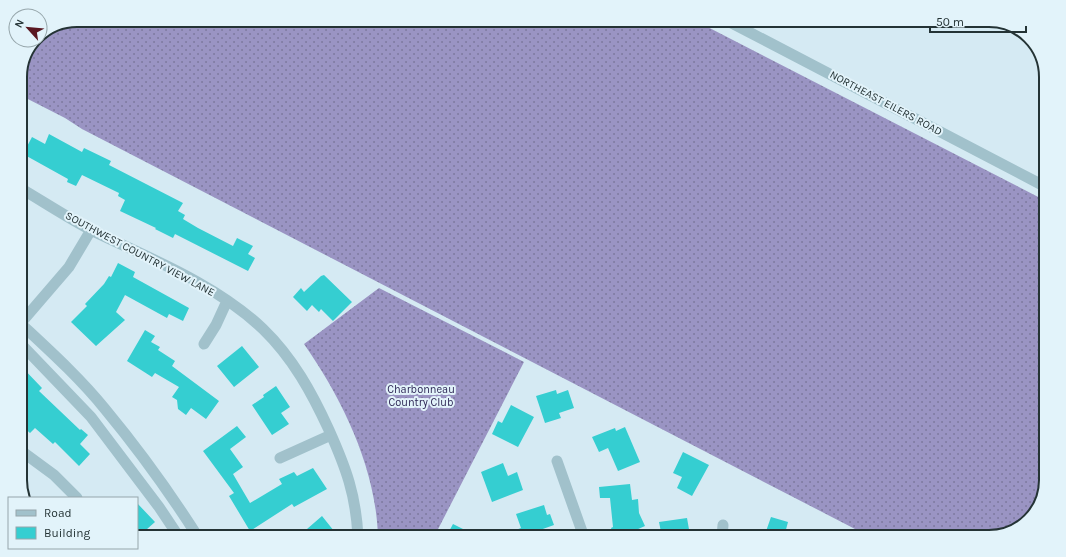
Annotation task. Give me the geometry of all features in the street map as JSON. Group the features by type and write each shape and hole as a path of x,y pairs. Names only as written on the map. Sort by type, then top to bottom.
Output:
{"street":[{"name":"NORTHEAST EILERS ROAD","path":"739,27 1039,183"},
{"name":"SOUTHWEST COUNTRY VIEW LANE","path":"27,192 91,230 169,267 228,301 263,329 283,351 314,396 342,457 353,494 357,530"},
{"path":"27,315 69,267 91,230"},
{"path":"204,344 216,325 228,301"},
{"path":"27,329 54,354 105,409 173,499 193,530"},
{"path":"27,350 91,417 159,507 174,530"},
{"path":"280,458 331,434"},
{"path":"27,455 54,474 76,497"},
{"path":"557,461 582,530"},
{"path":"723,525 723,530"}],"green space":[{"path":"708,27 1039,197 1039,486 1034,502 1027,513 1017,522 995,530 855,529 82,129 65,118 27,99 28,67 35,49 48,48 48,36 67,28"},
{"name":"Charbonneau Country Club","path":"379,288 524,362 438,530 377,530 376,511 371,486 364,460 355,436 332,388 304,344"}],"building":[{"path":"49,134 82,152 84,148 111,161 109,165 183,203 178,211 185,215 183,219 198,228 233,246 237,238 253,246 248,254 255,258 248,271 175,234 173,238 120,211 125,200 118,196 119,193 82,175 76,186 67,182 68,179 27,156 27,146 32,137 45,144"},
{"path":"118,263 135,272 133,277 189,308 183,321 169,314 167,318 125,295 116,312 125,320 96,346 71,322 87,306 85,304 104,284 109,276 111,277"},
{"path":"324,275 352,302 333,321 321,309 319,312 312,305 307,311 293,297 301,288 304,292"},
{"path":"145,330 155,336 151,342 160,347 158,350 175,361 172,366 219,401 206,419 191,408 186,415 178,409 177,400 172,397 179,387 155,373 152,377 127,361"},
{"path":"242,346 259,367 234,387 217,366"},
{"path":"27,372 42,388 39,391 80,430 81,429 88,435 80,444 90,454 79,466 55,442 53,444 35,428 30,433 27,430"},
{"path":"276,386 290,407 281,413 289,424 272,435 252,405"},
{"path":"556,390 557,394 568,390 574,408 559,413 561,418 545,423 536,396"},
{"path":"511,405 534,417 518,447 492,434 498,421 502,423"},
{"path":"237,426 246,437 230,449 243,467 233,474 250,503 282,484 279,479 294,472 297,476 313,468 327,489 294,507 292,504 249,530 229,496 234,493 203,451"},
{"path":"625,427 640,462 618,471 608,448 599,452 592,437 615,428 616,431"},
{"path":"683,452 709,465 692,496 677,488 682,477 673,473"},
{"path":"503,463 508,476 517,472 523,490 492,502 481,472"},
{"path":"630,484 632,500 638,499 639,513 645,526 636,530 612,530 611,528 613,527 610,498 600,498 599,487"},
{"path":"138,504 155,522 146,530 138,530"},
{"path":"544,505 547,515 550,514 554,525 540,530 516,530 521,528 516,514"},
{"path":"322,516 333,530 308,530 307,529"},
{"path":"771,517 788,522 786,530 766,530"},
{"path":"687,518 689,530 661,530 659,522"},
{"path":"453,524 465,530 450,530"}]}
